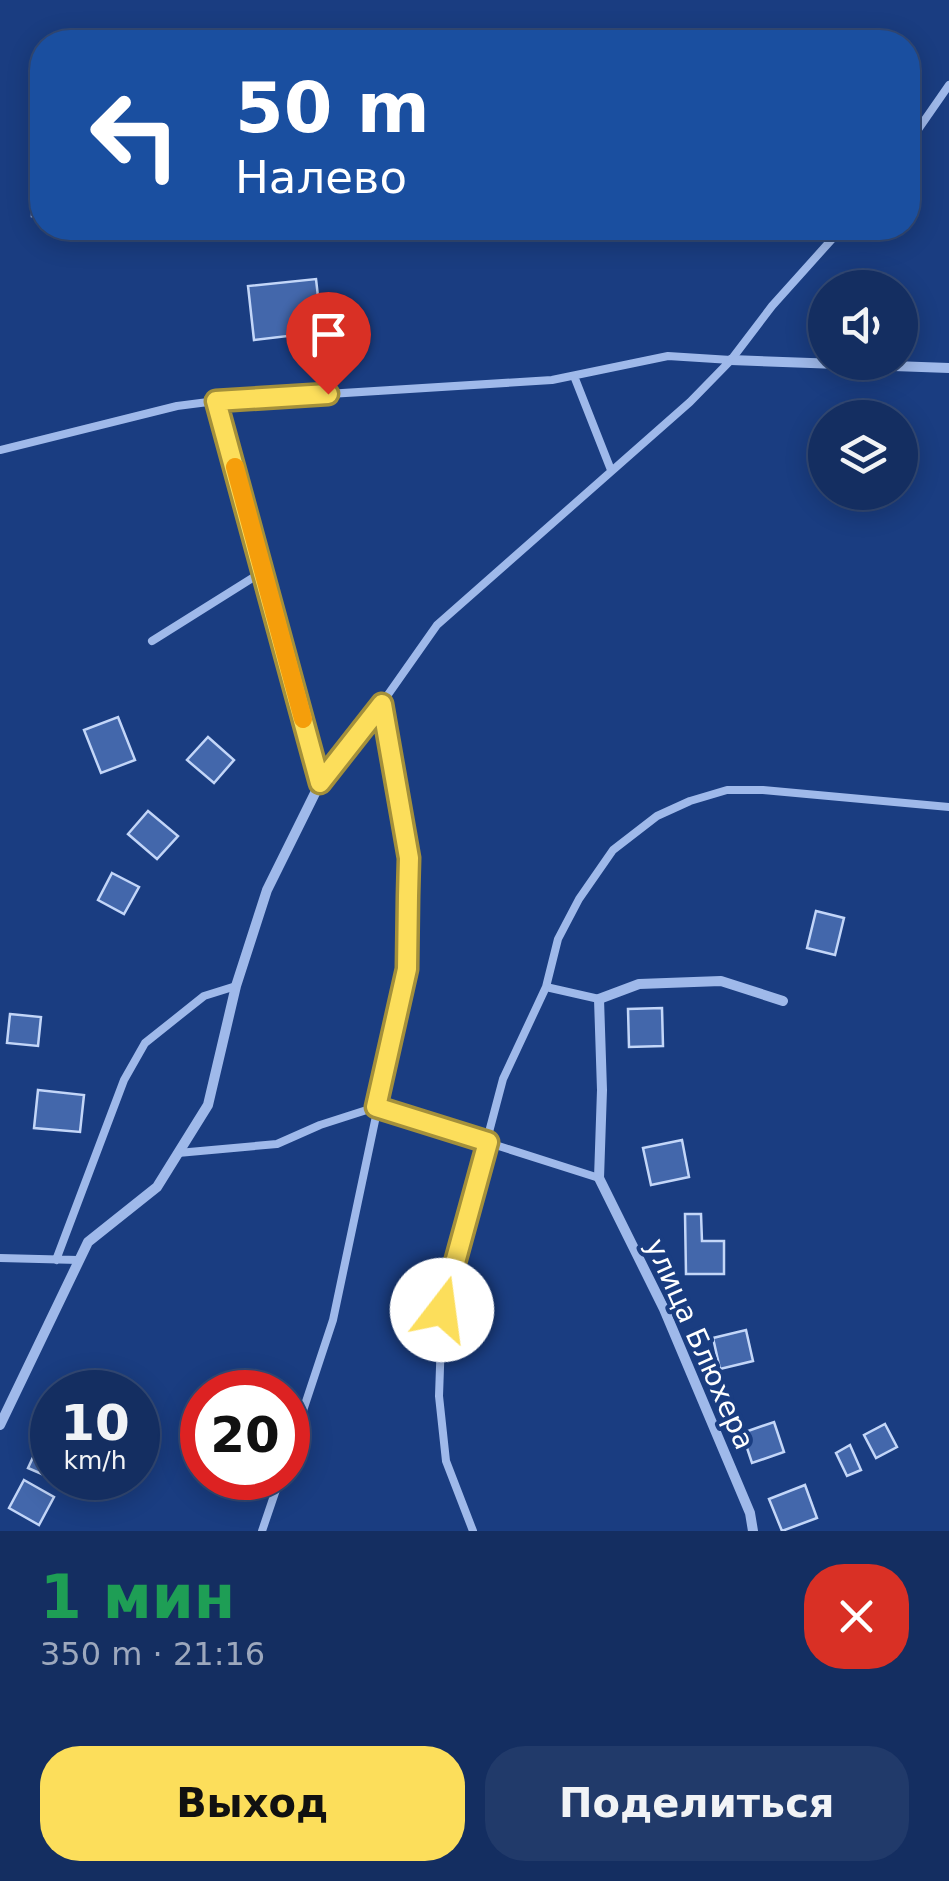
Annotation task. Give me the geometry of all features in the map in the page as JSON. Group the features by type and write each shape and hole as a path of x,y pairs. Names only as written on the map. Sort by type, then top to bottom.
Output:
{"street":[{"path":"731,360 949,368"},
{"path":"0,1425 88,1242 157,1187 208,1105 236,986 267,890 320,783 216,401"},
{"path":"600,1178 599,999 638,984 721,981 783,1000"},
{"name":"улица Блюхера","path":"600,1178 664,1309 750,1513 754,1531"}],"lane":[{"path":"920,127 949,85"},
{"path":"320,783 438,625 690,402 731,360 772,306 831,240"},
{"path":"0,450 177,406 216,401 552,380 668,356 731,360"},
{"path":"574,376 611,470"},
{"path":"152,640 264,570"},
{"path":"310,1388 332,1320 407,969 409,858 382,704"},
{"path":"473,1531 446,1461 439,1379 442,1310 503,1079 546,988 558,938 579,898 613,850 657,816 690,800 727,790 949,807"},
{"path":"56,1260 124,1080 145,1043 204,996 236,986"},
{"path":"546,988 599,999"},
{"path":"178,1153 277,1144 376,1107 600,1178"},
{"path":"0,1258 78,1260"},
{"path":"262,1531 273,1500"}],"building":[{"path":"316,279 322,332 254,340 248,286"},
{"path":"118,717 135,760 101,773 84,730"},
{"path":"208,737 234,760 214,783 187,760"},
{"path":"148,811 178,836 157,859 128,834"},
{"path":"112,873 139,887 124,914 98,900"},
{"path":"816,911 844,918 835,955 807,948"},
{"path":"662,1008 663,1046 629,1047 628,1009"},
{"path":"10,1014 41,1017 38,1046 7,1043"},
{"path":"38,1090 84,1095 80,1132 34,1128"},
{"path":"682,1140 689,1177 651,1185 643,1148"},
{"path":"685,1214 701,1214 702,1241 724,1241 724,1274 686,1274"},
{"path":"746,1330 753,1361 720,1369 713,1338"},
{"path":"774,1422 784,1452 752,1463 742,1433"},
{"path":"885,1424 897,1447 876,1458 864,1435"},
{"path":"850,1445 861,1470 847,1476 836,1453"},
{"path":"24,1480 30,1483 30,1500 52,1500 39,1525 9,1508"},
{"path":"805,1485 817,1518 782,1531 769,1499"}],"slow traffic":[{"path":"235,467 303,719"}],"route":[{"path":"328,394 216,401 320,783 382,704 409,858 407,969 376,1107 488,1142 442,1310"}]}
